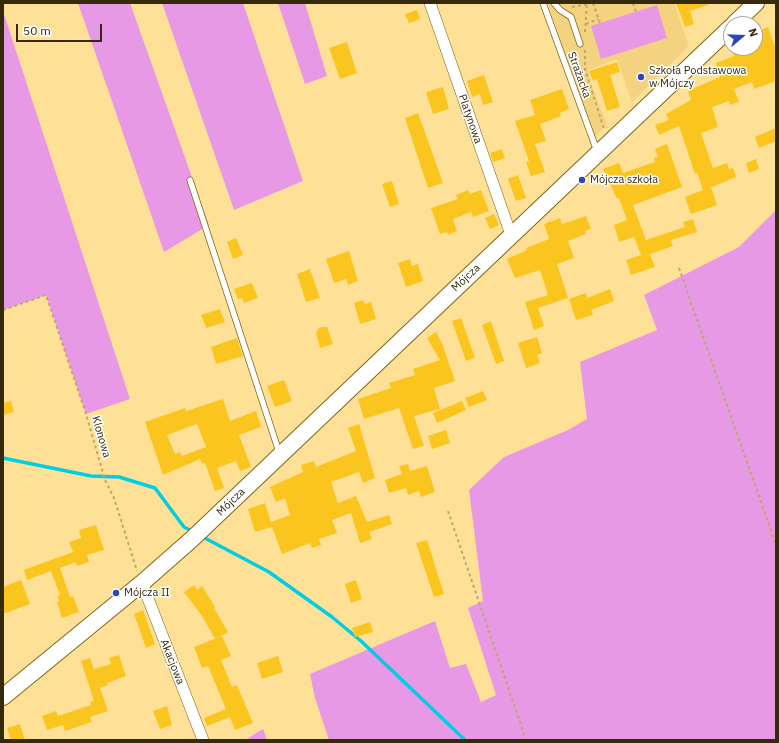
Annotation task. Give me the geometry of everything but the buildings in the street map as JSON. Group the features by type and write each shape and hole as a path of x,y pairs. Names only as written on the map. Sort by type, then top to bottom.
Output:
{"street":[{"name":"Platynowa","path":"430,3 511,235"},
{"path":"742,16 756,3"},
{"name":"Mójcza","path":"3,696 142,583 196,535 723,35"},
{"name":"Akacjowa","path":"142,583 203,740"}],"lane":[{"name":"Strażacka","path":"543,3 598,153"},
{"path":"554,3 560,10 571,17 580,44"},
{"path":"190,180 280,455"}],"path":[{"path":"585,34 587,3"},
{"path":"568,8 593,3 600,23"},
{"path":"633,3 636,12"},
{"path":"586,24 598,20"},
{"path":"585,48 585,69 603,128 606,131"},
{"path":"679,268 776,545"},
{"name":"Klonowa","path":"3,310 46,295 86,414 105,480 114,498 135,566 142,583"},
{"path":"448,511 526,740"}],"shaded area":[{"path":"78,3 130,3 209,225 164,252"},
{"path":"162,3 243,3 303,181 234,210"},
{"path":"278,3 305,3 327,76 305,84"},
{"name":"Szkoła Podstawowa w Mójczy","path":"548,3 674,3 689,46 632,102 617,59 588,70 591,84 609,129 603,128 594,138"},
{"path":"657,5 667,38 601,59 591,26"},
{"path":"3,11 130,399 86,414 46,295 3,310"},
{"path":"776,210 776,740 329,740 315,698 310,674 435,621 450,668 466,664 481,702 496,695 468,608 483,601 469,490 504,457 568,430 587,419 580,362 657,330 644,295 739,247"},
{"path":"263,729 267,740 245,740"}],"waterway":[{"path":"3,458 91,476 119,477 155,488 184,527 194,532"},
{"path":"201,536 269,572 332,617 361,641 465,740"}],"place":[{"name":"Szkoła Podstawowa w Mójczy","path":"641,77"},
{"name":"Mójcza szkoła","path":"582,180"},
{"name":"Mójcza II","path":"116,593"}]}
